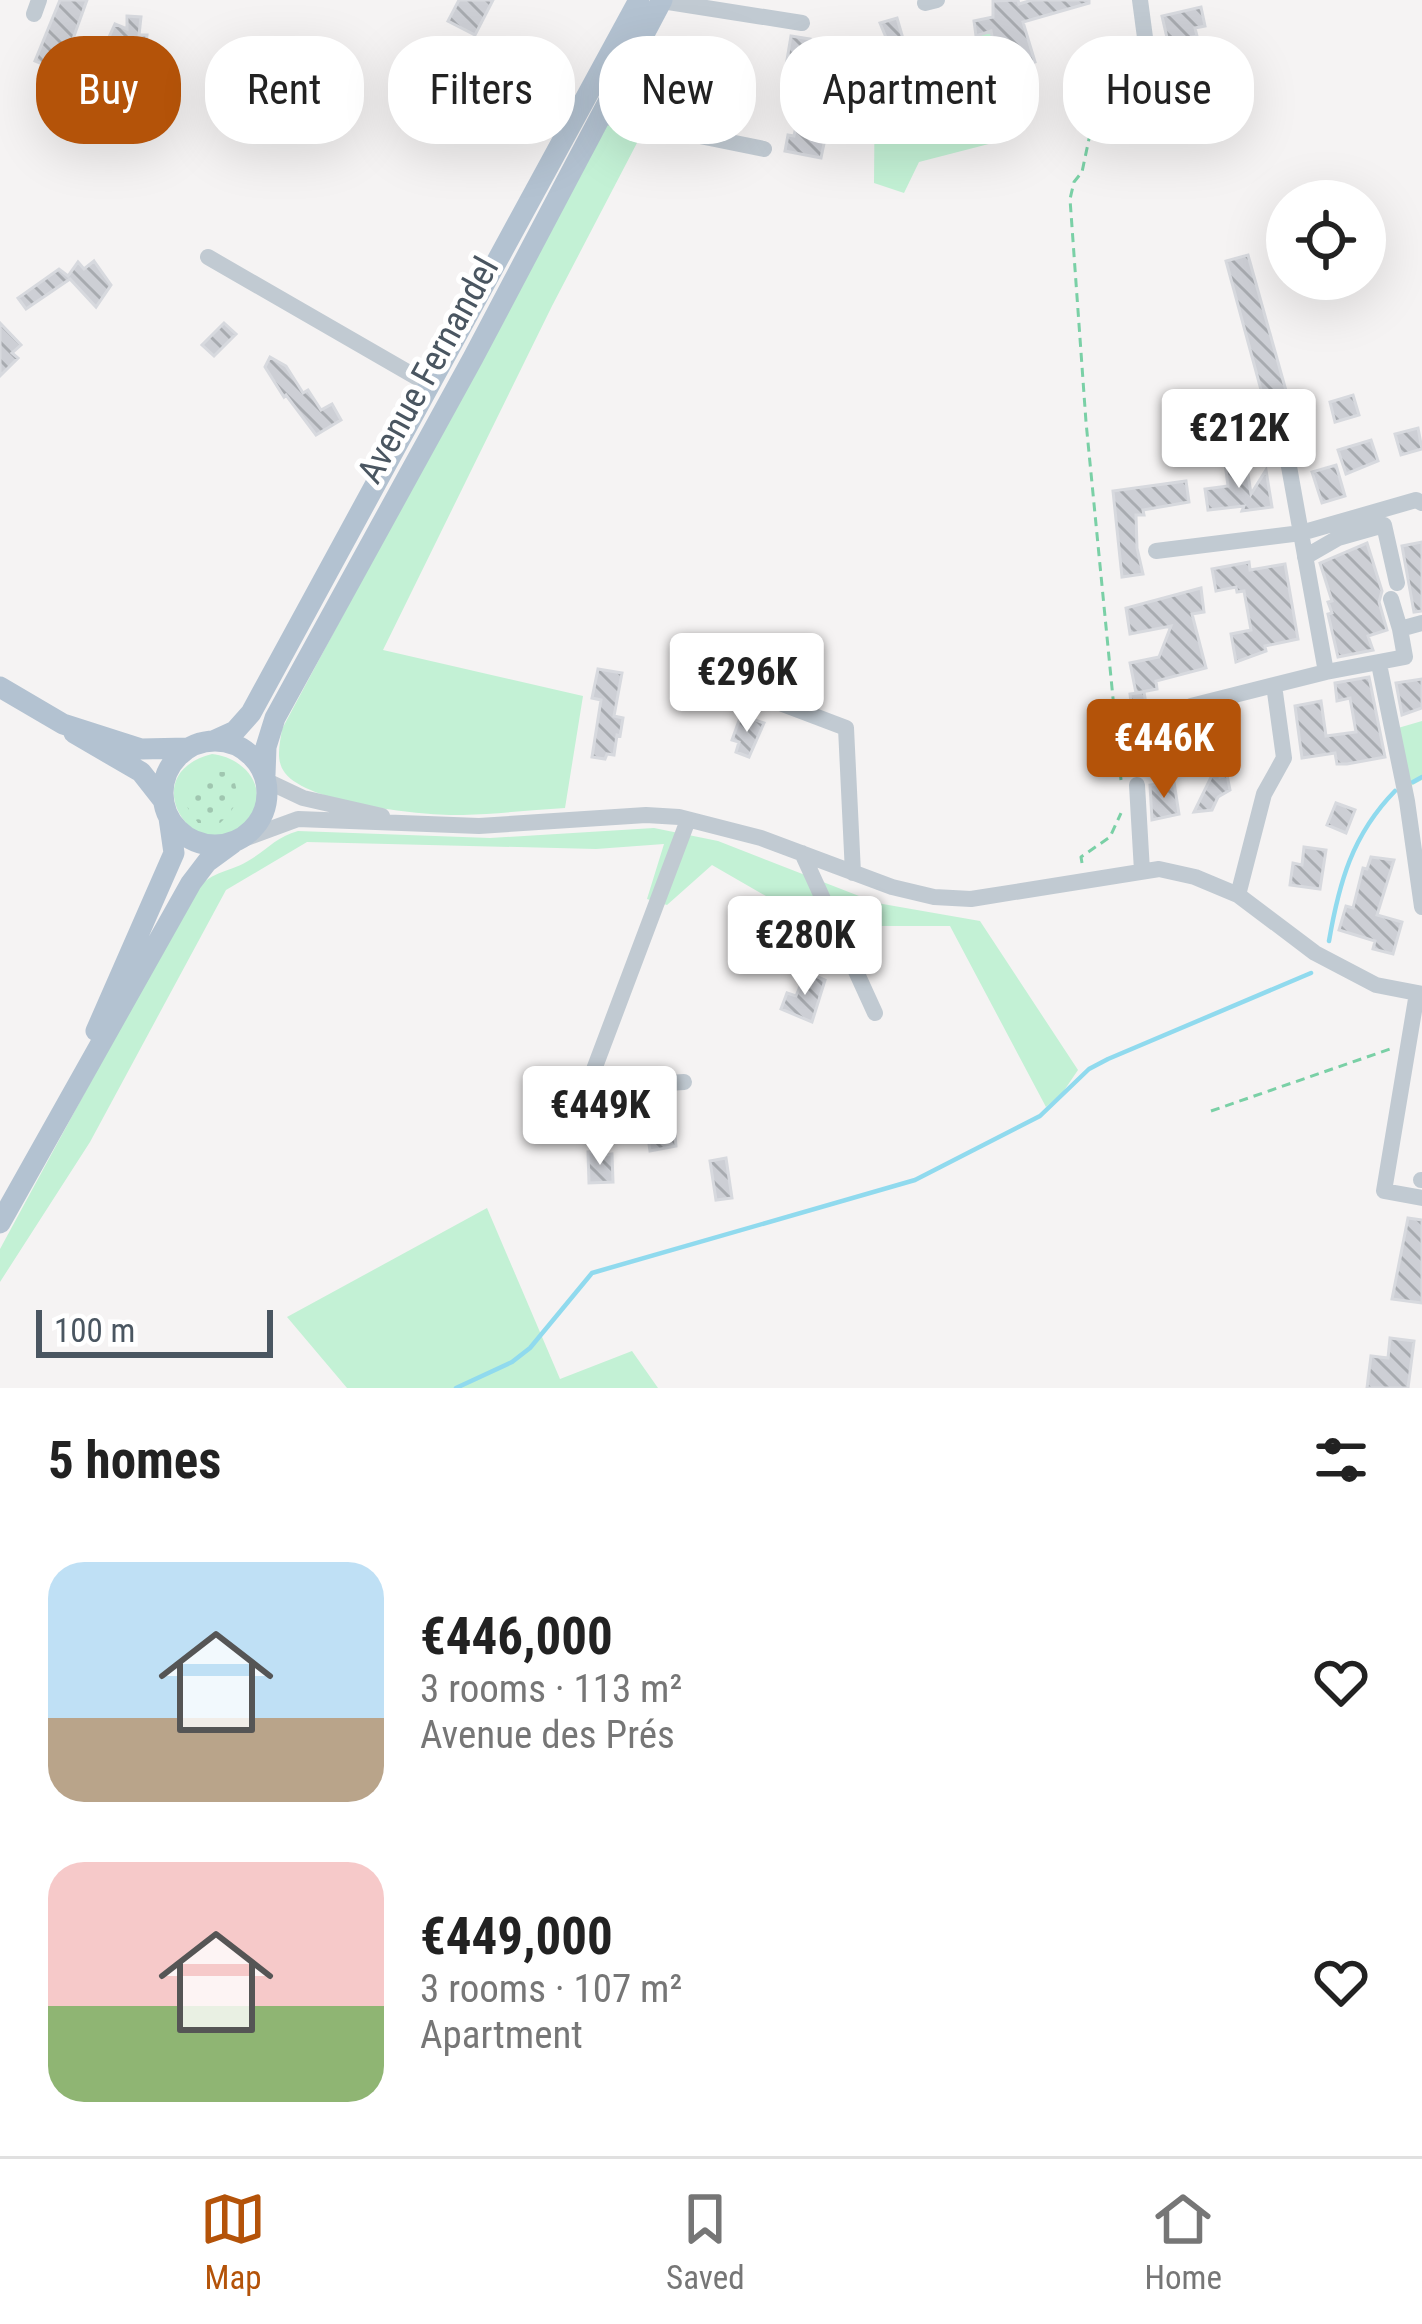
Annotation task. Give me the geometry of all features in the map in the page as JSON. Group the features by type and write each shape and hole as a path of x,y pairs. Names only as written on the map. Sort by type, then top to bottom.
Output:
{"main road":[{"name":"Avenue Fernandel","path":"213,741 235,731 251,713 639,0"},
{"name":"Avenue Fernandel","path":"643,36 662,0"},
{"name":"Avenue Fernandel","path":"266,778 266,747 275,718 599,122"},
{"path":"0,687 89,745 141,772 189,839 218,846 236,842"},
{"path":"0,1223 156,953 191,883 207,862 253,830 268,798 266,778 244,749 213,741 188,748 141,749 62,724"},
{"path":"51,1130 174,853 166,809 168,770 188,748"}],"street":[{"path":"662,0 802,23"},
{"path":"1140,0 1145,36"},
{"path":"739,144 764,149"},
{"path":"208,257 430,385"},
{"path":"1288,461 1326,672"},
{"path":"1156,551 1301,533 1416,500 1422,503"},
{"path":"1191,706 1405,657 1384,525 1338,538 1305,557"},
{"path":"1400,628 1422,623"},
{"path":"1379,664 1414,789 1422,907"},
{"path":"1238,895 1264,794 1284,758 1274,686"},
{"path":"780,703 846,728 853,872"},
{"path":"266,778 303,798 418,826"},
{"path":"1129,785 1142,872"},
{"path":"236,842 298,819 479,826 646,815 688,820 934,897 971,899 1159,869 1195,877 1238,895 1315,953 1376,985 1420,993 1384,1191 1422,1198"},
{"path":"596,1125 583,1110 587,1088 688,820"},
{"path":"802,853 874,1013"},
{"path":"587,1088 684,1082"}],"path":[{"path":"1088,144 1070,200 1086,422 1129,785"},
{"path":"1083,880 1082,857 1110,837 1123,802"},
{"path":"1211,1111 1409,1043"}],"green space":[{"path":"599,136 599,144 636,144 383,650 583,696 565,808 445,815 342,800 298,784 285,773 279,752 282,729"},
{"path":"874,144 989,144 919,162 904,193 874,183"},
{"path":"1422,721 1422,780 1409,787 1398,728"},
{"path":"212,754 243,767 257,795 249,818 232,834 213,838 182,818 175,801 175,782 187,766"},
{"path":"210,772 231,772 236,800 220,823 198,823 185,804 194,784"},
{"path":"654,828 718,841 877,903 980,921 1078,1070 1046,1107 950,926 852,926 792,911 712,865 667,905 647,899 664,844 596,849 307,842 226,890 90,1142 0,1282 0,1249 192,895 206,881 298,831 490,838"},
{"path":"487,1208 560,1379 632,1351 658,1388 347,1388 287,1317"}],"building":[{"path":"60,0 87,0 74,36 45,36"},
{"path":"459,0 493,0 475,35 448,21"},
{"path":"993,1 1089,3 1023,22 1027,36 992,36 991,31 976,36 974,21 993,17"},
{"path":"1201,7 1205,26 1195,28 1197,36 1167,36 1162,16"},
{"path":"127,16 141,17 139,35 147,36 110,36 115,24 127,29"},
{"path":"897,18 902,36 885,36 880,23"},
{"path":"786,144 824,144 821,158 785,151"},
{"path":"1248,255 1290,405 1296,403 1305,437 1276,445 1226,261"},
{"path":"94,261 111,285 96,307 70,279 26,309 18,298 59,269 68,276 78,262 84,269"},
{"path":"0,323 21,345 12,353 18,358 0,376"},
{"path":"224,323 236,334 214,356 202,345"},
{"path":"270,357 286,366 321,410 332,404 341,420 316,435 265,367"},
{"path":"1353,395 1359,415 1335,422 1330,402"},
{"path":"1418,428 1422,449 1401,455 1395,434"},
{"path":"1371,440 1378,461 1346,474 1338,450"},
{"path":"1246,461 1251,494 1266,470 1272,507 1208,510 1205,489 1228,486 1225,463"},
{"path":"1336,465 1345,496 1322,503 1312,472"},
{"path":"1186,481 1189,502 1136,515 1143,574 1122,577 1113,491"},
{"path":"1422,542 1422,611 1414,612 1402,546"},
{"path":"1367,543 1382,591 1379,602 1387,630 1368,636 1373,650 1338,657 1328,614 1332,601 1320,563"},
{"path":"1249,562 1250,570 1285,564 1298,639 1265,646 1266,651 1236,662 1231,634 1251,630 1244,591 1237,592 1236,587 1216,591 1212,569"},
{"path":"1201,588 1204,612 1192,614 1206,668 1156,681 1157,689 1136,693 1130,663 1159,657 1171,626 1130,634 1126,608"},
{"path":"768,638 788,645 779,672 759,666"},
{"path":"598,669 622,673 614,716 623,718 620,736 614,755 607,754 605,759 592,757 601,700 592,698"},
{"path":"1369,677 1385,757 1347,764 1337,764 1335,753 1302,758 1295,706 1321,701 1326,736 1356,732 1350,698 1337,701 1335,683"},
{"path":"1422,679 1422,708 1402,715 1396,683"},
{"path":"1144,692 1149,721 1162,719 1166,760 1138,763 1130,694"},
{"path":"1216,714 1221,748 1206,750 1201,717"},
{"path":"741,715 764,723 749,757 736,752 739,742 732,740"},
{"path":"1218,763 1220,777 1227,775 1230,790 1218,797 1212,810 1194,812"},
{"path":"1174,782 1179,814 1152,820 1150,785"},
{"path":"1336,803 1355,810 1346,833 1327,825"},
{"path":"1304,847 1326,850 1320,889 1290,885 1293,863 1302,865"},
{"path":"1371,857 1394,860 1377,915 1402,922 1393,954 1373,949 1375,941 1339,930 1346,906 1353,908 1363,868 1367,869"},
{"path":"806,972 825,980 812,1022 781,1009 787,993 796,996"},
{"path":"673,1112 676,1146 650,1151 645,1117"},
{"path":"603,1151 603,1155 612,1154 613,1182 589,1183 588,1152"},
{"path":"726,1158 732,1198 716,1200 710,1161"},
{"path":"1408,1218 1422,1220 1422,1303 1392,1299"},
{"path":"1390,1338 1414,1341 1408,1388 1367,1388 1371,1356 1388,1358"}],"waterway":[{"path":"1413,782 1422,777"},
{"path":"1329,941 1350,861 1368,825 1395,791"},
{"path":"456,1388 512,1362 530,1348 592,1273 915,1180 1040,1116 1089,1069 1108,1059 1311,973"}]}
